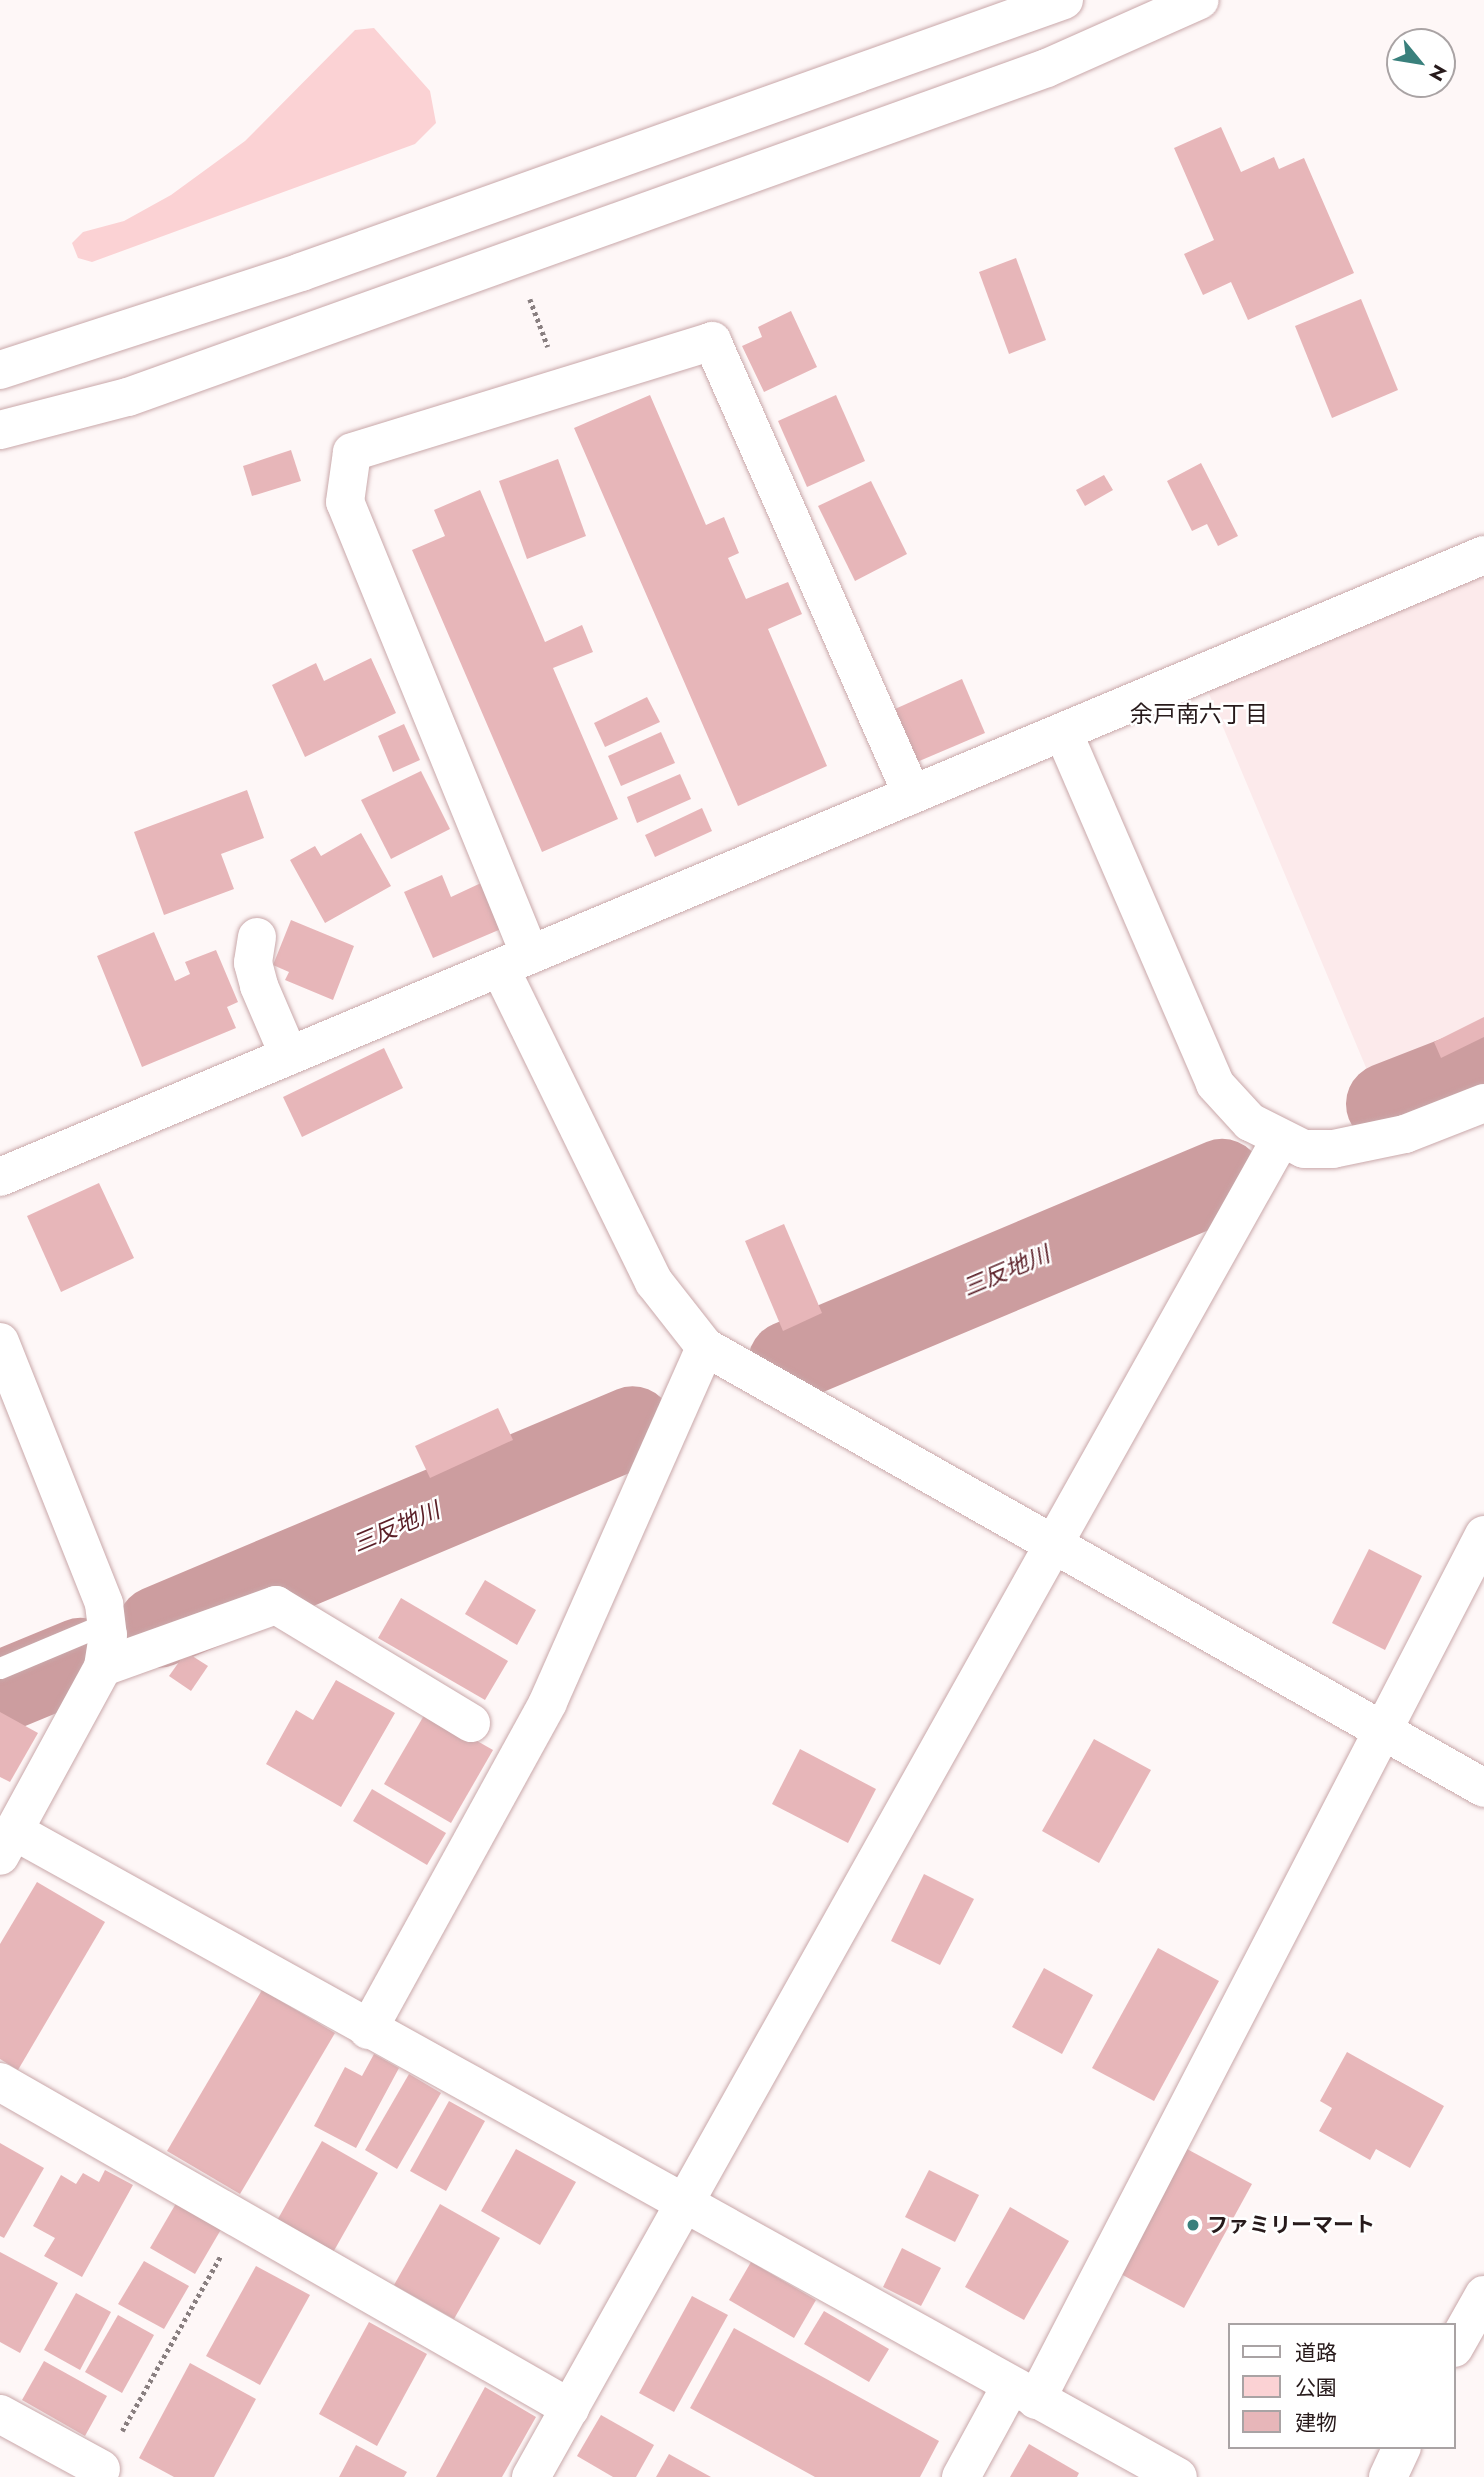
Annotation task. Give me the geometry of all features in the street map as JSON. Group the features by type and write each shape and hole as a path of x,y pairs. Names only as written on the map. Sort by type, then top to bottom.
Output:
{"street":[{"path":"0,370 301,272 1065,0"},
{"path":"0,430 141,392 1047,68 1200,0"},
{"path":"912,795 712,341 352,453 345,502 515,962 654,1282 705,1347 1484,1788"},
{"path":"0,1177 1484,555"},
{"path":"1063,732 1215,1084 1250,1122 1280,1140 1304,1149 1369,1144 1484,1103"},
{"path":"257,937 253,963 259,986 289,1056"},
{"path":"540,2474 570,2408 1280,1140"},
{"path":"0,1342 107,1623 103,1667 7,1843 368,2030 683,2207 1178,2477"},
{"path":"368,2030 548,1702 705,1347"},
{"path":"961,2477 1023,2394 1382,1730 1484,1535"},
{"path":"103,1667 276,1605 471,1723"},
{"path":"0,2082 570,2408"},
{"path":"1456,2344 1484,2295"},
{"path":"0,2414 101,2469"},
{"path":"1388,2477 1401,2449"}],"lane":[{"path":"0,1668 107,1623"}],"path":[{"path":"101,2469 242,2218"}],"shaded area":[{"path":"1484,571 1484,1043 1375,1089 1207,689"}],"green space":[{"path":"374,28 430,91 436,123 415,144 92,262 78,258 72,243 83,232 124,221 171,195 245,141 355,30"}],"building":[{"path":"1221,127 1241,172 1274,157 1279,169 1304,158 1354,273 1248,320 1231,282 1203,295 1184,254 1214,240 1174,148"},
{"path":"1016,258 1046,340 1009,354 979,272"},
{"path":"1361,299 1398,390 1332,418 1295,326"},
{"path":"791,311 817,367 764,392 742,346 762,337 758,327"},
{"path":"650,395 706,525 724,517 739,553 728,558 746,599 788,582 802,614 768,629 827,766 738,806 574,428"},
{"path":"836,395 865,461 807,487 778,421"},
{"path":"291,450 301,481 252,496 243,466"},
{"path":"558,459 586,536 527,559 499,481"},
{"path":"1201,463 1238,536 1218,546 1207,524 1192,531 1167,481"},
{"path":"1104,475 1113,490 1085,506 1076,490"},
{"path":"871,481 907,554 855,581 818,506"},
{"path":"480,490 545,642 582,625 593,652 553,668 618,819 542,852 412,550 445,536 434,510"},
{"path":"371,658 396,713 305,757 272,685 316,663 324,681"},
{"path":"962,679 985,733 917,762 895,709"},
{"path":"647,697 660,722 605,747 594,723"},
{"path":"404,724 420,760 393,772 378,736"},
{"path":"661,732 675,763 621,786 608,756"},
{"path":"421,771 450,829 391,859 361,800"},
{"path":"680,774 691,799 637,823 627,797"},
{"path":"247,790 264,838 221,854 234,889 164,915 134,832"},
{"path":"702,808 712,831 655,857 645,835"},
{"path":"361,833 391,886 325,923 290,860 315,846 321,856"},
{"path":"442,875 451,897 481,883 501,929 433,958 404,892"},
{"path":"291,920 354,946 333,1000 285,980 289,972 273,965"},
{"path":"154,932 175,981 190,974 185,962 216,950 238,1002 227,1007 236,1028 142,1067 97,956"},
{"path":"1484,1017 1484,1037 1441,1058 1434,1042"},
{"path":"384,1048 403,1088 302,1137 283,1097"},
{"path":"99,1183 134,1258 61,1292 27,1216"},
{"path":"784,1224 822,1313 783,1331 745,1241"},
{"path":"498,1408 513,1440 430,1478 415,1446"},
{"path":"1369,1549 1422,1576 1385,1650 1332,1623"},
{"path":"485,1580 536,1610 517,1645 465,1614"},
{"path":"401,1598 508,1661 485,1700 378,1638"},
{"path":"186,1652 208,1666 191,1691 169,1676"},
{"path":"336,1680 395,1713 341,1807 266,1764 296,1710 313,1720"},
{"path":"0,1712 38,1733 10,1782 0,1777"},
{"path":"426,1712 493,1750 451,1823 384,1784"},
{"path":"1094,1739 1151,1770 1099,1863 1042,1831"},
{"path":"800,1749 876,1789 848,1843 772,1804"},
{"path":"372,1789 446,1833 427,1865 353,1821"},
{"path":"924,1874 974,1899 940,1965 891,1941"},
{"path":"37,1882 105,1922 18,2070 0,2059 0,1944"},
{"path":"1158,1948 1219,1981 1154,2101 1092,2068"},
{"path":"1044,1968 1093,1995 1062,2054 1012,2027"},
{"path":"262,1990 335,2033 240,2194 167,2151"},
{"path":"1347,2052 1444,2106 1410,2168 1376,2149 1370,2160 1319,2131 1332,2108 1320,2101"},
{"path":"374,2054 399,2068 356,2148 314,2126 345,2067 362,2076"},
{"path":"409,2074 441,2093 397,2169 365,2150"},
{"path":"449,2101 485,2121 446,2191 410,2171"},
{"path":"322,2141 378,2173 331,2256 275,2224"},
{"path":"0,2143 44,2168 4,2238 0,2236"},
{"path":"516,2149 576,2182 540,2245 481,2211"},
{"path":"1187,2149 1252,2184 1184,2308 1119,2273"},
{"path":"105,2170 133,2185 82,2277 44,2256 55,2238 33,2226 61,2175 76,2184 83,2173 99,2182"},
{"path":"929,2170 979,2195 955,2242 905,2217"},
{"path":"178,2200 223,2226 195,2274 150,2248"},
{"path":"440,2204 500,2238 454,2319 394,2285"},
{"path":"1010,2207 1069,2241 1024,2320 965,2287"},
{"path":"902,2248 941,2268 921,2306 883,2287"},
{"path":"0,2252 58,2283 20,2353 0,2342"},
{"path":"144,2261 189,2286 164,2329 118,2304"},
{"path":"751,2262 816,2300 794,2338 729,2300"},
{"path":"256,2266 310,2295 260,2385 206,2356"},
{"path":"76,2293 111,2312 80,2370 44,2350"},
{"path":"692,2296 728,2315 674,2412 639,2393"},
{"path":"824,2311 889,2349 869,2382 804,2344"},
{"path":"118,2315 154,2335 122,2393 85,2372"},
{"path":"369,2322 427,2354 377,2446 319,2414"},
{"path":"734,2328 939,2441 920,2477 815,2477 690,2408"},
{"path":"44,2361 107,2396 85,2436 22,2400"},
{"path":"190,2363 256,2399 214,2477 174,2477 139,2458"},
{"path":"485,2387 536,2417 502,2477 436,2477"},
{"path":"601,2415 654,2445 636,2477 613,2477 577,2456"},
{"path":"1029,2444 1079,2473 1077,2477 1010,2477"},
{"path":"356,2445 407,2472 404,2477 339,2477"},
{"path":"669,2454 711,2477 656,2477"}],"waterway":[{"name":"三反地川","path":"1387,1104 1484,1066"},
{"name":"三反地川","path":"789,1362 1222,1180"},
{"name":"三反地川","path":"158,1627 633,1427"},
{"name":"三反地川","path":"0,1692 80,1659"}],"place":[{"name":"ファミリーマート","path":"1193,2225"}],"district":[{"name":"余戸南六丁目","path":"1199,714"}]}
